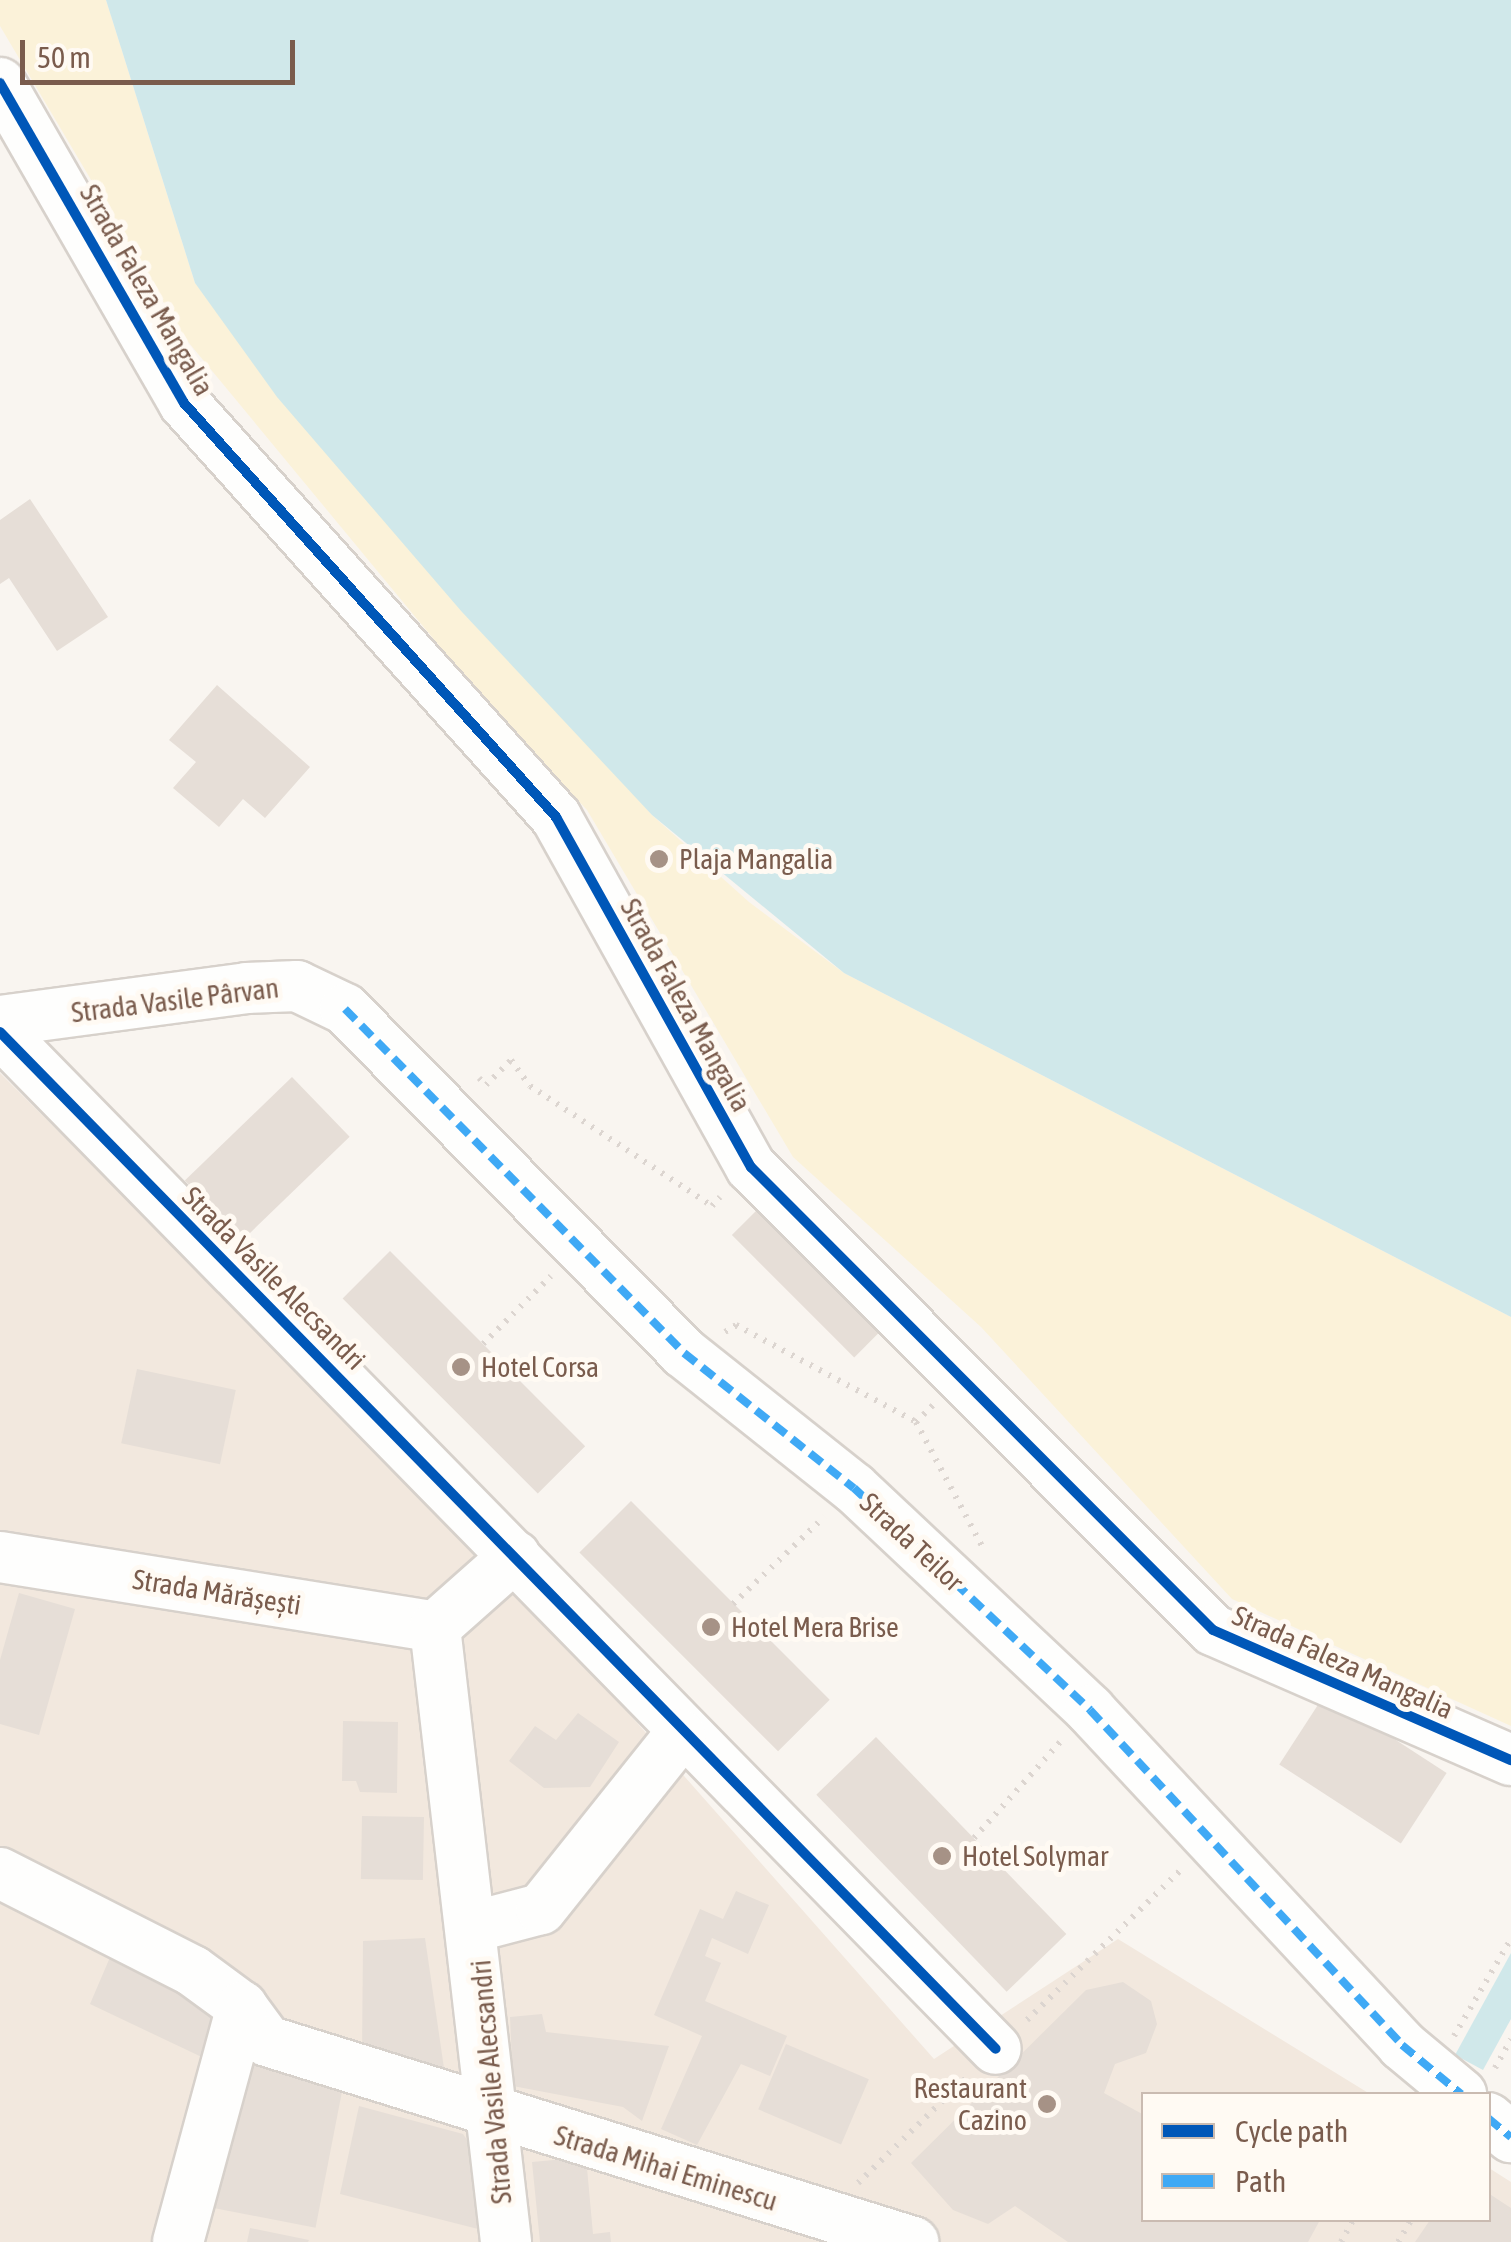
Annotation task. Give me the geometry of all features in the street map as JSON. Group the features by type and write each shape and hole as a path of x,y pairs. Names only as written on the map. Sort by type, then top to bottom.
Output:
{"street":[{"name":"Strada Faleza Mangalia","path":"0,83 184,403 556,817 751,1167 1213,1630 1511,1760"},
{"name":"Strada Vasile Pârvan","path":"0,1021 246,988 297,986 345,1009"},
{"name":"Strada Teilor","path":"345,1009 437,1108 684,1354 854,1488 1090,1710 1448,2083"},
{"name":"Strada Vasile Alecsandri","path":"0,1032 515,1556 680,1735 996,2049"},
{"path":"435,1627 515,1556"},
{"name":"Strada Mărășești","path":"0,1557 435,1627"},
{"name":"Strada Vasile Alecsandri","path":"435,1627 476,1926 506,2242"},
{"path":"476,1926 542,1909 680,1735"},
{"name":"Strada Mihai Eminescu","path":"0,1873 192,1971 242,2007 267,2041 494,2117 913,2242"},
{"path":"178,2242 242,2007"},
{"path":"1491,2120 1511,2136"}],"path":[{"path":"437,1108 474,1074 486,1084 511,1060 530,1086 712,1206 751,1167"},
{"path":"483,1344 580,1247"},
{"path":"736,1326 916,1422 986,1553"},
{"path":"733,1604 854,1488"},
{"path":"974,1838 1090,1710"},
{"path":"1448,2083 1511,1939"}],"shaded area":[{"path":"0,1073 526,1597 934,2059 1118,1939 1367,2092 1141,2092 1141,2222 1491,2222 1491,2169 1511,2182 1511,2242 0,2242"}],"sand":[{"name":"Plaja Mangalia","path":"0,0 106,0 195,283 652,815 749,902 844,973 1511,1317 1511,1726 1232,1599 981,1327 793,1157 587,810 484,700 184,337 0,26"}],"water":[{"path":"106,0 1511,0 1511,1317 844,973 652,815 462,612 277,397 195,283"},
{"path":"1511,1953 1511,2019 1483,2070 1455,2055"}],"building":[{"path":"30,499 108,617 57,651 9,578 0,584 0,520"},
{"path":"217,685 310,767 265,818 243,799 219,827 173,788 196,762 169,740"},
{"path":"292,1077 350,1137 242,1240 185,1181"},
{"path":"763,1204 885,1326 854,1357 732,1235"},
{"path":"390,1251 585,1446 538,1494 343,1298"},
{"path":"137,1369 236,1390 220,1464 121,1443"},
{"path":"631,1501 830,1700 778,1751 579,1553"},
{"path":"19,1593 75,1609 39,1735 0,1724 0,1660"},
{"path":"1325,1694 1447,1773 1401,1843 1279,1764"},
{"path":"578,1713 619,1742 590,1787 544,1788 509,1761 535,1726 556,1740"},
{"path":"343,1721 398,1722 397,1793 360,1792 356,1781 342,1781"},
{"path":"876,1737 1066,1934 1007,1992 816,1795"},
{"path":"362,1816 424,1817 423,1880 361,1879"},
{"path":"736,1891 769,1905 748,1954 712,1938 705,1956 721,1963 705,2001 787,2036 770,2076 741,2064 697,2145 661,2129 702,2036 654,2015 700,1909 723,1919"},
{"path":"425,1938 444,2068 362,2055 363,1941"},
{"path":"114,1948 225,2017 208,2060 90,2004"},
{"name":"Restaurant Cazino","path":"1123,1982 1151,2001 1157,2024 1146,2053 1115,2064 1104,2093 1141,2113 1141,2222 1319,2222 1308,2242 1068,2242 1015,2206 988,2224 953,2210 911,2163 1086,1990"},
{"path":"542,2014 546,2032 669,2046 642,2121 623,2107 513,2086 510,2017"},
{"path":"786,2044 869,2079 841,2145 758,2109"},
{"path":"234,2055 345,2077 316,2228 205,2206"},
{"path":"359,2106 463,2134 478,2156 486,2231 340,2194"},
{"path":"586,2157 593,2234 610,2232 611,2242 540,2242 532,2162"},
{"path":"1491,2195 1511,2208 1511,2242 1415,2242 1429,2222 1491,2222"},
{"path":"250,2228 309,2240 247,2242"}],"marked path":[{"path":"345,1009 684,1353 854,1488 1090,1710 1402,2045 1459,2092"},
{"path":"1491,2120 1511,2137"}],"cycle path":[{"path":"0,83 184,403 556,817 751,1167 1213,1630 1511,1760"},
{"path":"0,1032 996,2049"}],"place":[{"name":"Plaja Mangalia","path":"659,859"},
{"name":"Hotel Corsa","path":"461,1367"},
{"name":"Hotel Mera Brise","path":"711,1627"},
{"name":"Hotel Solymar","path":"942,1856"},
{"name":"Restaurant Cazino","path":"1047,2104"}]}
